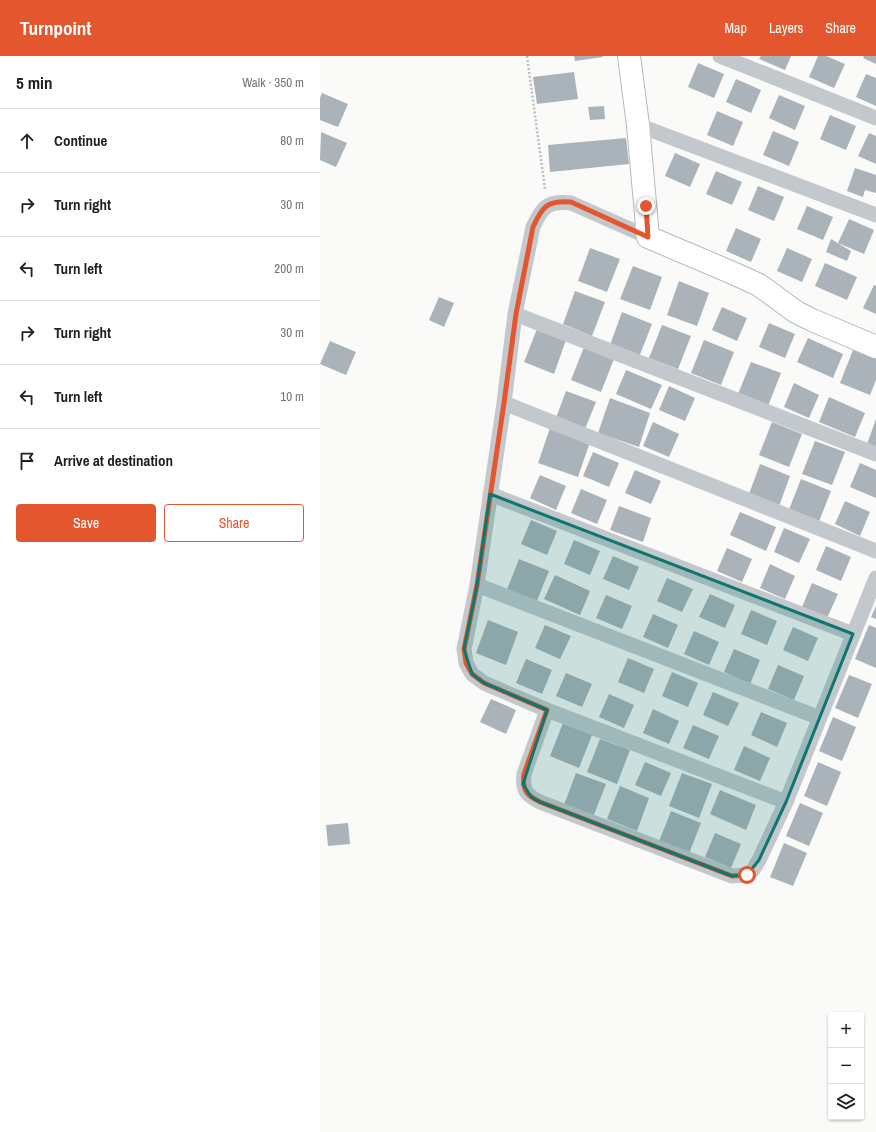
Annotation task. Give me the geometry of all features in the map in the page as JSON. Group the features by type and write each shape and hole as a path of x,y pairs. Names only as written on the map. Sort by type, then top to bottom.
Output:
{"street":[{"path":"629,56 638,125 648,237"},
{"path":"720,56 876,118"},
{"path":"638,125 876,215"},
{"path":"786,802 547,710 484,683 472,674 466,663 464,649 477,585 516,314 533,227 539,215 547,205 558,201 571,202 753,282 796,312 876,347"},
{"path":"516,314 876,454"},
{"path":"504,403 876,551"},
{"path":"490,494 853,634"},
{"path":"547,710 524,774 523,784 531,797 555,808 732,876 747,875 753,870 786,802 876,578"},
{"path":"477,585 820,718"}],"path":[{"path":"527,56 547,205"}],"highlighted area":[{"path":"490,494 853,634 786,802 759,860 747,875 732,876 540,802 531,797 523,784 547,710 484,683 472,674 464,649 477,585"}],"building":[{"path":"574,56 603,56 603,57 575,61"},
{"path":"761,56 791,56 785,70 759,59"},
{"path":"818,56 826,56 845,64 834,88 809,77"},
{"path":"864,56 876,56 876,64 863,58"},
{"path":"698,63 724,74 714,98 688,87"},
{"path":"574,72 578,99 537,104 533,77"},
{"path":"866,74 876,78 876,106 856,97"},
{"path":"736,79 761,90 751,113 726,102"},
{"path":"322,93 348,104 338,127 320,120 320,98"},
{"path":"779,95 805,106 795,130 769,118"},
{"path":"604,106 605,119 590,120 588,107"},
{"path":"717,111 743,122 733,146 707,135"},
{"path":"830,115 856,126 846,150 820,139"},
{"path":"773,131 799,142 789,166 763,155"},
{"path":"321,132 347,143 336,167 320,160"},
{"path":"869,133 876,136 876,164 858,156"},
{"path":"626,138 629,164 550,172 548,145"},
{"path":"675,153 700,164 690,187 665,176"},
{"path":"855,168 876,175 876,193 865,190 863,197 847,191"},
{"path":"716,171 742,182 732,205 706,194"},
{"path":"758,186 784,197 774,221 748,210"},
{"path":"807,206 833,217 823,240 797,229"},
{"path":"849,219 874,230 864,254 838,243"},
{"path":"736,228 761,239 751,262 726,251"},
{"path":"831,239 851,251 847,261 826,252"},
{"path":"590,248 620,259 607,292 578,281"},
{"path":"787,248 812,259 802,282 777,271"},
{"path":"825,263 857,277 847,300 815,286"},
{"path":"633,266 662,277 650,310 620,299"},
{"path":"679,281 709,293 697,326 667,315"},
{"path":"874,285 876,286 876,314 863,308"},
{"path":"575,291 605,302 592,336 563,324"},
{"path":"439,297 454,303 444,327 429,320"},
{"path":"722,307 747,318 737,341 712,330"},
{"path":"622,312 652,324 639,357 610,345"},
{"path":"769,323 795,334 785,358 759,347"},
{"path":"662,325 691,336 678,369 649,358"},
{"path":"537,329 566,340 554,374 524,362"},
{"path":"808,338 843,354 833,378 797,362"},
{"path":"704,340 734,352 721,385 691,373"},
{"path":"330,341 356,352 346,375 320,364"},
{"path":"584,347 614,359 601,392 571,380"},
{"path":"853,350 876,359 876,380 870,395 840,383"},
{"path":"751,362 781,373 768,406 738,394"},
{"path":"626,370 662,385 651,409 616,394"},
{"path":"794,383 819,395 809,418 784,407"},
{"path":"669,386 695,398 685,421 659,410"},
{"path":"566,391 596,402 585,429 556,418"},
{"path":"829,397 865,413 855,437 819,422"},
{"path":"610,398 650,413 639,447 598,433"},
{"path":"876,419 876,451 866,447"},
{"path":"653,422 679,434 669,457 643,446"},
{"path":"772,422 802,434 789,467 759,455"},
{"path":"550,428 590,442 578,477 538,463"},
{"path":"815,441 845,452 832,485 802,474"},
{"path":"593,452 619,463 609,487 583,476"},
{"path":"860,463 876,470 876,498 850,487"},
{"path":"760,464 790,476 778,509 748,497"},
{"path":"635,470 661,481 651,504 625,493"},
{"path":"540,475 566,486 556,510 530,498"},
{"path":"801,479 831,491 818,524 788,512"},
{"path":"581,489 607,500 597,524 571,513"},
{"path":"845,501 870,512 860,536 835,524"},
{"path":"619,506 651,518 643,542 610,530"},
{"path":"740,512 776,527 766,551 730,535"},
{"path":"531,520 557,531 547,555 521,544"},
{"path":"784,528 810,539 799,563 774,552"},
{"path":"574,540 600,551 590,575 564,564"},
{"path":"826,546 851,557 841,581 816,570"},
{"path":"727,548 752,559 742,582 717,571"},
{"path":"613,556 639,567 629,590 603,579"},
{"path":"519,559 549,571 536,603 506,592"},
{"path":"770,564 795,576 785,599 760,588"},
{"path":"555,575 590,591 580,615 544,599"},
{"path":"667,578 693,589 682,612 657,601"},
{"path":"812,583 838,594 827,618 802,607"},
{"path":"710,594 735,605 725,628 699,617"},
{"path":"606,595 632,606 622,629 596,618"},
{"path":"876,606 876,619 871,617"},
{"path":"751,610 777,621 767,645 741,634"},
{"path":"653,614 678,625 668,648 643,637"},
{"path":"488,620 518,632 506,665 476,653"},
{"path":"545,625 571,636 560,659 535,648"},
{"path":"869,625 876,628 876,668 855,659"},
{"path":"793,627 818,638 808,661 783,650"},
{"path":"694,631 719,642 709,665 684,654"},
{"path":"734,649 760,660 750,684 724,672"},
{"path":"628,658 654,669 644,693 618,682"},
{"path":"526,659 552,670 542,694 516,683"},
{"path":"778,665 804,676 794,700 768,689"},
{"path":"672,672 698,683 688,707 662,696"},
{"path":"566,673 592,684 582,707 556,696"},
{"path":"849,675 872,684 858,718 835,708"},
{"path":"713,692 739,703 728,726 703,715"},
{"path":"609,694 634,705 624,728 599,717"},
{"path":"491,699 516,710 506,734 480,722"},
{"path":"653,709 679,721 669,744 643,733"},
{"path":"761,712 787,723 777,747 751,735"},
{"path":"833,717 856,727 842,761 819,751"},
{"path":"563,723 592,735 579,768 550,756"},
{"path":"693,725 719,736 709,759 683,748"},
{"path":"600,739 630,750 617,784 587,772"},
{"path":"744,746 770,758 760,781 734,770"},
{"path":"645,762 671,773 661,796 635,785"},
{"path":"818,762 841,772 827,806 804,796"},
{"path":"576,773 606,784 593,817 564,805"},
{"path":"682,773 712,784 699,818 669,806"},
{"path":"620,786 649,798 637,831 607,819"},
{"path":"720,790 756,805 746,830 710,814"},
{"path":"800,803 823,813 809,846 786,836"},
{"path":"671,811 701,823 688,856 658,844"},
{"path":"348,823 350,844 328,846 326,825"},
{"path":"715,833 741,844 731,868 705,857"},
{"path":"784,843 807,853 793,886 770,877"}],"route":[{"path":"646,206 648,237 571,202 558,201 547,205 539,215 533,227 516,314 477,585 464,649 466,663 472,674 484,683 547,710 524,774 523,784 531,797 540,802 732,876 747,875"}]}
